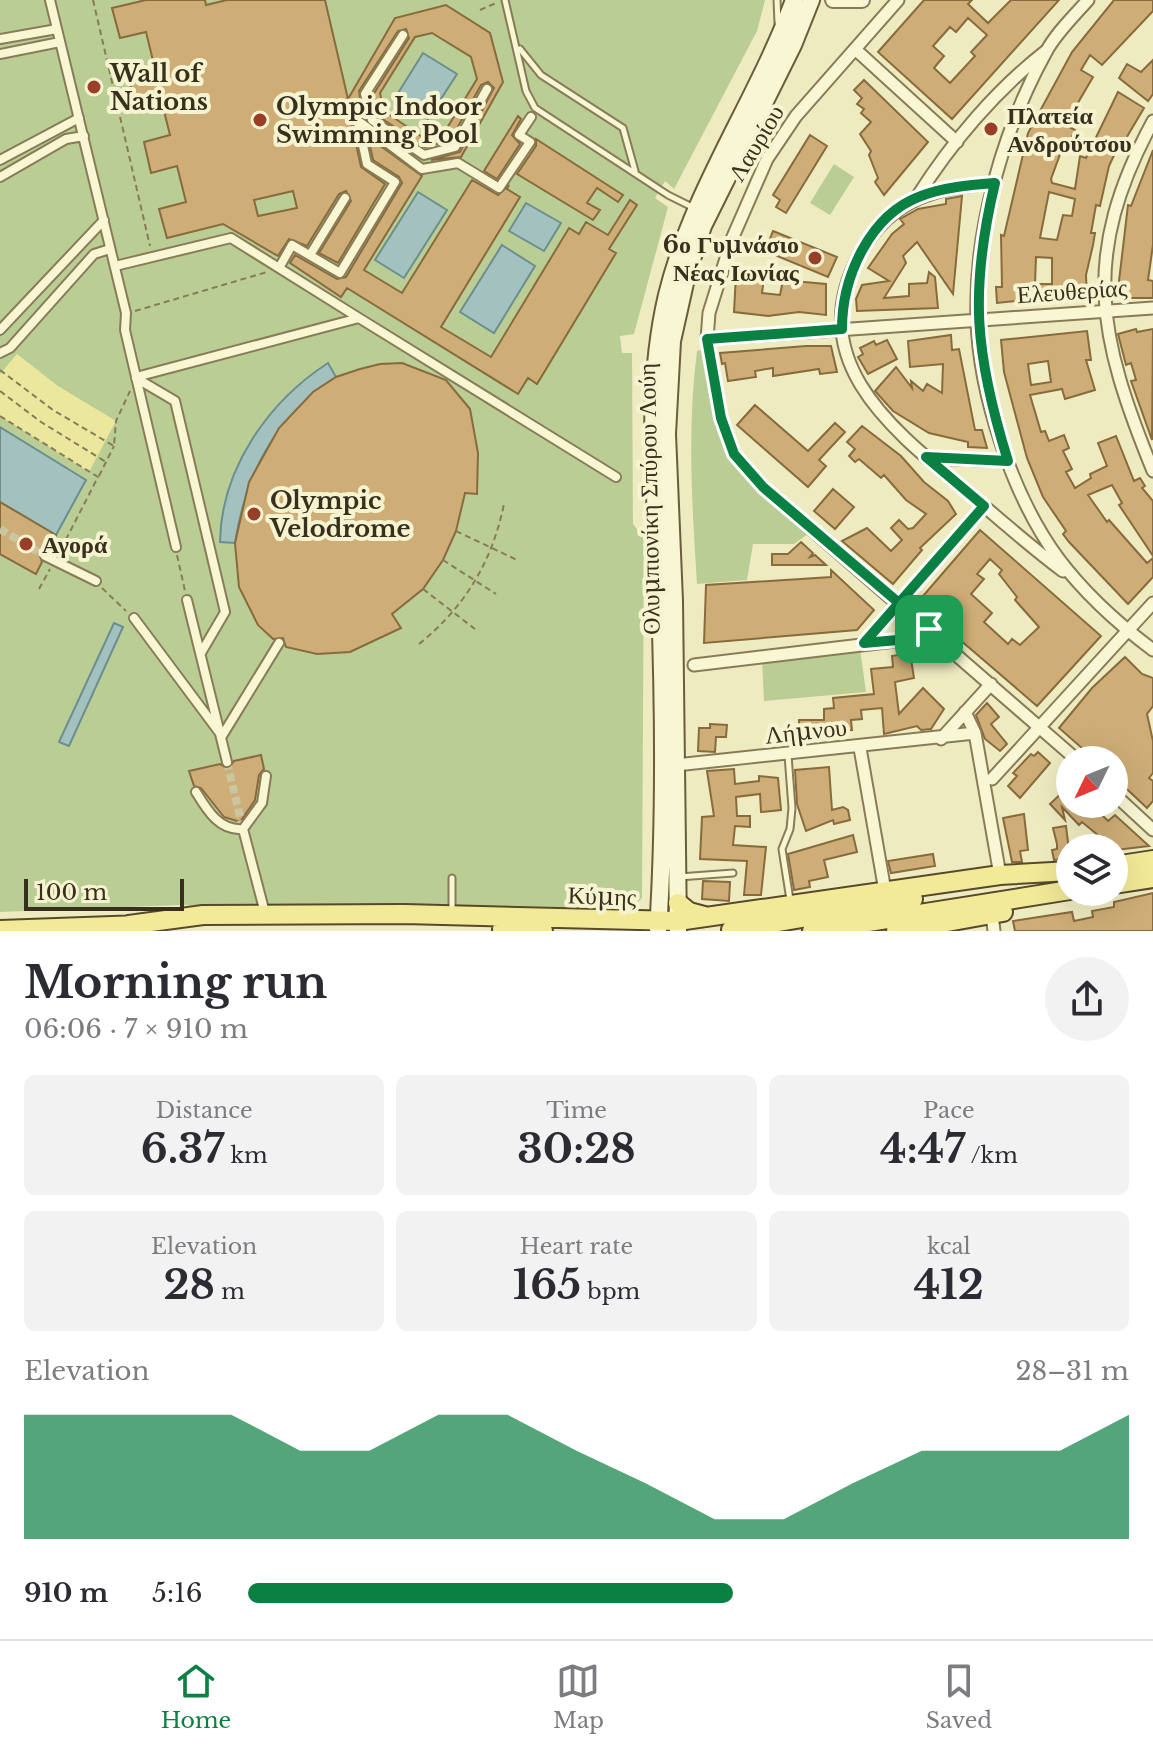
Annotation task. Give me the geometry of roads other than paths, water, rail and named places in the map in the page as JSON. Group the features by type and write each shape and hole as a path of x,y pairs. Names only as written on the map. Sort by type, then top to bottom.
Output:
{"main road":[{"name":"Ολυμπιονίκη Σπύρου Λούη","path":"659,926 660,604 654,393 667,294 794,0"},
{"name":"Ολυμπιονίκη Σπύρου Λούη","path":"678,918 667,434 670,365 701,210 793,45 811,0"},
{"path":"1128,864 1153,860"},
{"path":"678,918 689,912 711,917 1000,875 1056,873"},
{"path":"731,930 1056,874"},
{"path":"1128,882 1153,878"},
{"path":"812,931 1056,893"},
{"path":"896,931 993,923 1056,897"},
{"name":"Κύμης","path":"129,925 203,915 452,915 659,926 678,918"},
{"name":"Κύμης","path":"0,930 129,925 403,923 543,931"}],"street":[{"path":"50,0 126,313 125,330 176,547"},
{"path":"833,0 862,0"},
{"name":"Λαυρίου","path":"898,0 796,116 767,159 732,239 709,313 707,339 721,418 734,454 763,487 1061,746"},
{"path":"1088,0 1047,50 1023,69 957,142 917,197 886,220 864,248 847,285 842,329 849,363 866,396 889,425 1075,579 1128,631 1153,650"},
{"path":"0,39 57,29"},
{"path":"403,35 365,94 372,120 424,155 455,147 487,89"},
{"path":"0,54 60,42"},
{"path":"855,49 957,142"},
{"path":"1047,50 995,183 984,234 977,320 994,415 1008,461 1042,534 1075,579"},
{"path":"358,112 370,110"},
{"path":"358,112 362,127 422,169 458,163 499,188 530,142 519,135 531,117"},
{"path":"279,268 292,245 340,273 395,182 367,164 358,112"},
{"path":"0,160 79,118"},
{"path":"1153,121 1130,167 1118,204 1103,275 1103,311 1122,389 1153,471"},
{"path":"0,177 66,139 84,136"},
{"path":"917,197 995,183"},
{"path":"310,255 345,198"},
{"path":"0,330 104,220"},
{"path":"115,266 231,238 616,477"},
{"path":"0,353 10,348 94,254 110,249"},
{"name":"Ελευθερίας","path":"707,339 1153,308"},
{"path":"136,377 359,318"},
{"path":"136,377 175,401 225,612 201,653"},
{"path":"926,457 1008,461"},
{"path":"899,603 984,506"},
{"path":"50,558 96,581"},
{"path":"187,600 227,762"},
{"path":"992,779 1153,603"},
{"path":"134,618 222,736"},
{"path":"694,665 920,638 929,629"},
{"path":"222,736 279,643"},
{"path":"941,739 991,684"},
{"path":"965,712 975,733 1000,875"},
{"name":"Λήμνου","path":"676,765 860,748 975,733"},
{"path":"860,748 885,891"},
{"path":"243,829 262,803 266,776"},
{"path":"196,792 219,822 229,829 243,829"},
{"path":"1128,807 1153,830"},
{"path":"243,829 266,917"}],"lane":[{"path":"506,0 526,91 535,108 668,195 701,210"},
{"path":"773,53 777,0"},
{"path":"517,45 541,75 623,128 635,171"},
{"path":"864,643 899,603"},
{"path":"788,755 792,808 790,829 782,849 791,904"},
{"path":"678,877 733,873"},
{"path":"452,878 452,915"}],"water":[{"path":"423,53 457,74 428,119 395,98"},
{"path":"418,192 447,210 404,278 375,260"},
{"path":"526,203 561,223 544,251 509,231"},
{"path":"502,245 535,266 494,333 460,312"},
{"path":"328,363 336,377 296,410 280,429 256,470 235,543 220,542 222,515 229,489 252,440 286,397"},
{"path":"0,427 86,480 56,535 0,502"},
{"path":"114,623 123,627 69,746 59,742"}],"tunnel":[{"path":"0,529 45,556"},
{"path":"227,762 243,829"}],"place":[{"name":"Wall of Nations","path":"94,87"},
{"name":"Olympic Indoor Swimming Pool","path":"260,120"},
{"name":"Πλατεία Ανδρούτσου","path":"991,129"},
{"name":"6ο Γυμνάσιο Νέας Ιωνίας","path":"815,258"},
{"name":"Olympic Velodrome","path":"254,514"},
{"name":"Αγορά","path":"26,544"}]}
